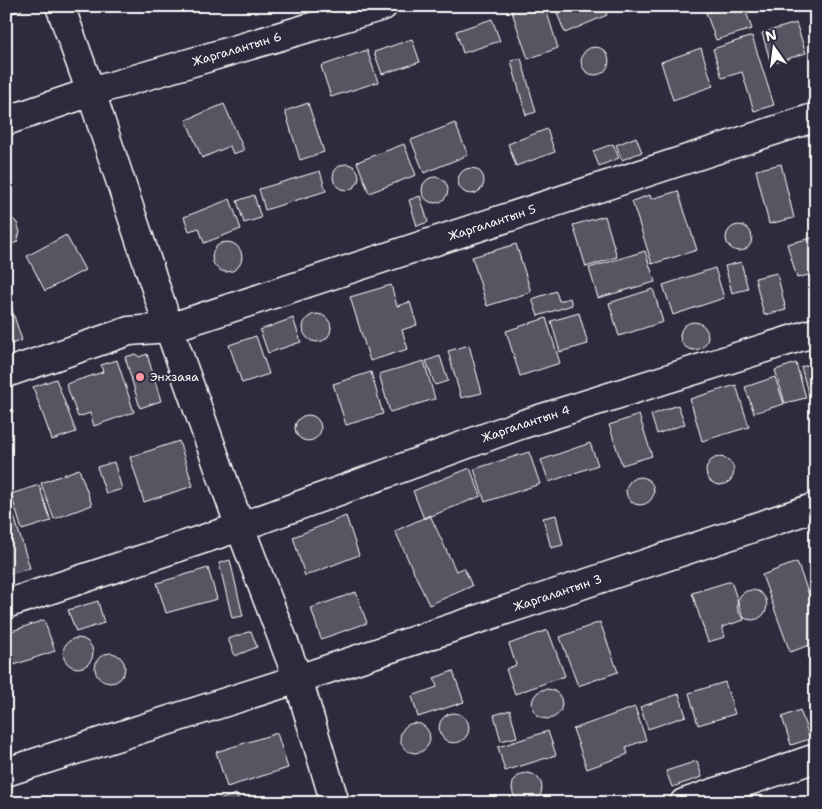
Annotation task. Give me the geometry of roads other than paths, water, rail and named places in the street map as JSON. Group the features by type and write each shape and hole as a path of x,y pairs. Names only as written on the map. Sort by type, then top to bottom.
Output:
{"street":[{"path":"60,6 91,92 169,328 240,528 298,679 335,803"},
{"name":"Жаргалантын 6","path":"6,121 91,92 383,6"},
{"name":"Жаргалантын 5","path":"6,373 129,331 169,328 513,214 816,117"},
{"name":"Жаргалантын 4","path":"6,604 240,528 517,426 816,332"},
{"name":"Жаргалантын 3","path":"6,772 298,679 816,507"},
{"path":"684,803 816,758"}],"place":[{"name":"Энхзаяа","path":"140,377"}]}
